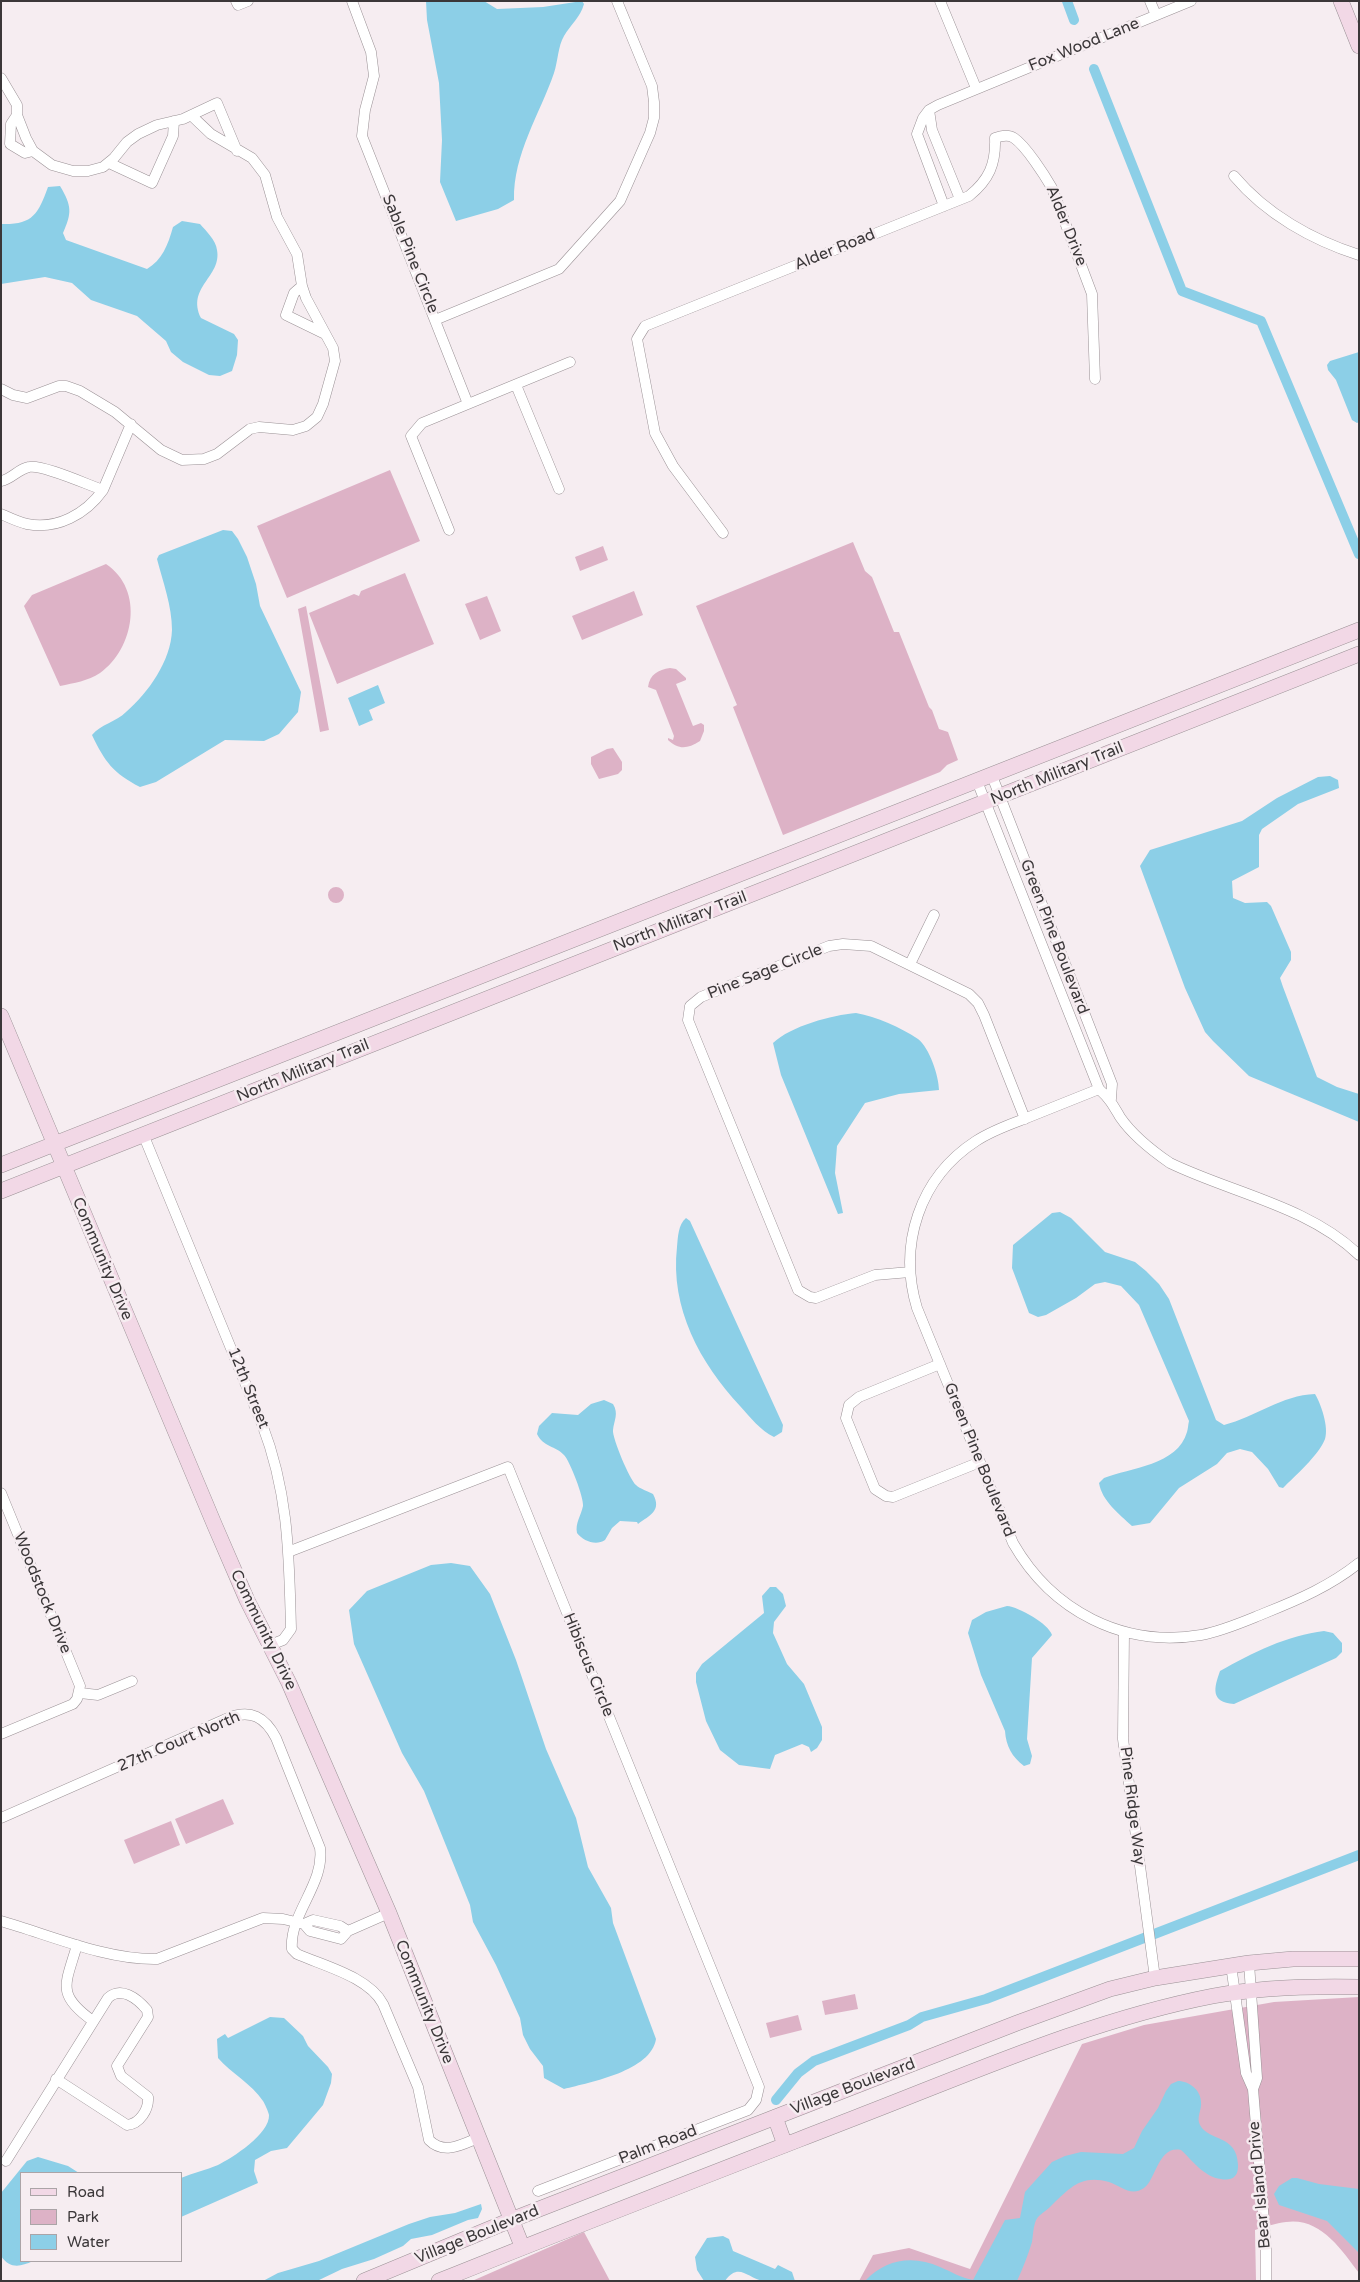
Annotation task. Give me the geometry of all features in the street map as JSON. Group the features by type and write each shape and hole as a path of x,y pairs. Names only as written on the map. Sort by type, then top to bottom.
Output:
{"street":[{"path":"236,1 238,5 248,1"},
{"name":"Sable Pine Circle","path":"352,1 371,52 374,76 365,110 362,136 435,320 559,269 620,201 650,133 654,118 654,102 652,86 617,1"},
{"path":"940,1 976,88 929,110 917,134 946,205"},
{"path":"1150,1 1156,15"},
{"name":"Fox Wood Lane","path":"976,88 1191,1"},
{"path":"1341,1 1359,46"},
{"path":"1,78 17,105 16,115 11,124 10,144 25,153 33,151"},
{"path":"16,115 33,151 46,162 66,170 88,171 109,162 127,142 138,134 192,115 217,102 237,151"},
{"path":"929,110 932,130 960,199"},
{"path":"1,389 13,395 27,398 52,388 66,386 95,399 131,424 161,450 175,457 189,460 204,459 217,454 250,429 259,427 286,431 306,426 317,417 324,404 335,362 331,341 323,332 302,286 297,254 277,217 266,175 258,163 211,134 192,115"},
{"path":"109,162 152,183 173,136 174,121"},
{"name":"Alder Drive","path":"946,205 969,196 986,180 994,162 995,138 1003,136 1014,138 1044,173 1052,188 1092,294 1095,378"},
{"path":"1234,176 1262,202 1296,228 1320,240 1359,255"},
{"name":"Alder Road","path":"723,532 673,466 655,433 637,339 645,326 946,205"},
{"path":"302,286 294,293 286,315 323,332"},
{"path":"435,320 468,404"},
{"path":"449,530 411,436 422,423 570,362"},
{"path":"516,385 559,489"},
{"path":"1,514 28,524 50,524 79,514 92,504 103,490 131,424"},
{"path":"1,481 13,477 24,468 38,466 103,490"},
{"name":"North Military Trail","path":"1,1165 1359,630"},
{"name":"North Military Trail","path":"1,1191 1359,654"},
{"name":"Green Pine Boulevard","path":"992,776 992,799 1099,1089 1111,1099 1120,1117 1133,1133 1153,1152 1170,1163 1297,1214 1335,1236 1359,1255"},
{"name":"Green Pine Boulevard","path":"977,781 992,799 1112,1084 1111,1099"},
{"path":"910,964 934,915"},
{"name":"Pine Sage Circle","path":"910,1272 875,1275 816,1298 810,1297 798,1290 688,1020 690,1006 701,997 829,946 843,944 871,946 963,990 978,1004 1024,1119"},
{"path":"516,961 526,983"},
{"name":"Community Drive","path":"1,1016 247,1600 289,1683 389,1913 522,2246"},
{"name":"Green Pine Boulevard","path":"1099,1089 976,1140 960,1152 938,1176 916,1217 912,1236 910,1272 917,1308 1013,1543 1038,1579 1059,1600 1083,1616 1124,1632 1145,1636 1182,1638 1224,1629 1313,1594 1359,1564"},
{"name":"12th Street","path":"143,1134 270,1443 283,1497 292,1629 283,1640 270,1645"},
{"path":"940,1364 859,1397 848,1405 846,1418 871,1484 880,1494 893,1497 980,1462"},
{"name":"Hibiscus Circle","path":"288,1552 508,1467 756,2082"},
{"name":"Woodstock Drive","path":"1,1493 76,1677 80,1693"},
{"name":"Pine Ridge Way","path":"1124,1632 1123,1739 1155,1978"},
{"path":"1,1734 67,1708 77,1699 80,1693 98,1695 132,1681"},
{"name":"27th Court North","path":"1,1818 228,1718 248,1713 257,1715 271,1728 276,1738 320,1848 320,1866 300,1924 291,1942 292,1950 297,1954 365,1983 380,1998 418,2087 429,2140 433,2145 446,2149 453,2148 478,2138"},
{"path":"1,1921 77,1945 124,1956 157,1959 263,1918 283,1919 300,1924 313,1920 340,1926 348,1931 389,1913"},
{"path":"77,1945 65,1986 74,2006 93,2021"},
{"name":"Village Boulevard","path":"364,2281 511,2220 1110,1989 1155,1978 1231,1965 1294,1960 1359,1959"},
{"name":"Bear Island Drive","path":"1250,1963 1257,2078 1252,2089"},
{"name":"Bear Island Drive","path":"1231,1965 1245,2064 1252,2089 1266,2247 1266,2281"},
{"name":"Village Boulevard","path":"439,2281 522,2246 1079,2032 1161,2008 1235,1993 1295,1988 1359,1987"},
{"path":"6,2161 56,2079 108,1998 120,1992 126,1993 147,2010 148,2017 117,2066 121,2076 148,2097 148,2104 139,2120 134,2124 127,2125 56,2079"},
{"name":"Palm Road","path":"538,2191 748,2110 758,2094 756,2082"},
{"path":"775,2117 785,2144"}],"green space":[{"path":"390,470 420,541 287,598 257,526"},
{"path":"853,542 865,571 872,577 894,632 899,632 939,729 948,732 958,760 947,765 940,772 783,835 733,707 737,705 696,606"},
{"path":"603,546 608,560 580,571 575,557"},
{"path":"106,564 118,575 126,589 130,604 127,635 121,650 100,673 86,680 60,686 24,606 32,595"},
{"path":"405,573 434,644 337,684 309,613 354,594 359,596 361,591"},
{"path":"634,591 643,615 582,640 572,616"},
{"path":"487,596 501,631 480,640 465,604"},
{"path":"306,606 329,730 320,732 298,609"},
{"path":"670,668 676,669 686,678 686,680 676,684 693,726 701,723 704,725 700,741 687,747 676,746 668,740 668,738 673,740 674,736 656,690 648,687 655,673"},
{"path":"613,748 622,762 622,770 618,774 599,779 591,764 591,757"},
{"path":"336,887 342,889 344,895 342,901 336,903 330,901 328,895 330,889"},
{"path":"223,1799 234,1824 186,1844 175,1819"},
{"path":"171,1821 180,1845 134,1864 124,1840"},
{"path":"855,1994 858,2009 825,2015 822,2001"},
{"path":"1359,1997 1359,2273 1345,2254 1328,2237 1309,2224 1298,2222 1270,2225 1255,2230 1256,2281 859,2281 873,2255 909,2248 970,2269 1082,2044 1144,2025 1274,2002"},
{"path":"798,2015 802,2030 770,2038 766,2023"},
{"path":"584,2232 610,2281 472,2281"}],"water":[{"path":"426,1 484,1 497,9 543,7 582,1 584,4 562,40 554,73 528,135 518,167 514,200 498,209 456,221 440,182 442,140 439,83 427,20"},
{"path":"60,186 69,204 68,220 63,233 66,240 147,269 157,261 164,251 173,227 182,221 200,224 215,243 217,259 201,290 198,298 198,307 201,318 234,334 238,340 237,355 232,371 220,376 209,375 183,362 171,352 166,341 137,316 91,300 72,283 45,277 1,284 1,224 20,223 27,220 41,205 48,187"},
{"path":"1359,352 1359,422 1357,423 1352,420 1336,380 1328,370 1327,365 1330,361"},
{"path":"223,530 232,531 247,557 256,584 260,606 301,692 298,712 279,734 264,741 225,740 156,782 140,787 116,772 101,753 92,735 122,715 134,704 150,686 163,665 171,642 172,621 157,559 159,555"},
{"path":"378,685 385,703 369,710 373,720 359,726 348,698"},
{"path":"1330,776 1338,780 1339,788 1298,804 1262,829 1259,835 1259,867 1232,881 1233,898 1245,903 1267,902 1271,906 1291,952 1291,960 1280,978 1317,1077 1337,1087 1359,1094 1359,1122 1249,1076 1205,1032 1185,988 1140,866 1150,850 1242,821 1277,798 1318,777"},
{"path":"856,1013 888,1023 918,1039 926,1048 933,1062 939,1090 899,1094 865,1103 837,1146 835,1173 843,1213 838,1214 781,1075 773,1043 790,1031 812,1022"},
{"path":"1060,1212 1071,1218 1105,1252 1135,1262 1159,1284 1169,1299 1216,1420 1224,1425 1291,1398 1315,1394 1322,1409 1325,1422 1325,1439 1312,1458 1283,1488 1279,1487 1268,1469 1252,1452 1240,1449 1227,1453 1217,1464 1179,1488 1150,1523 1132,1526 1107,1501 1099,1483 1104,1478 1152,1464 1174,1452 1182,1443 1189,1421 1139,1305 1121,1286 1105,1282 1095,1284 1076,1298 1046,1315 1038,1317 1029,1313 1012,1268 1013,1245 1052,1213"},
{"path":"686,1218 690,1221 783,1425 782,1432 774,1437 756,1423 712,1372 691,1333 683,1313 678,1292 676,1270 679,1231 681,1224"},
{"path":"604,1400 613,1404 615,1408 613,1434 618,1450 633,1482 653,1494 656,1505 653,1512 638,1524 637,1522 620,1521 612,1528 605,1540 594,1543 577,1533 583,1502 570,1464 564,1455 546,1444 537,1434 539,1426 552,1413 578,1415 591,1404"},
{"path":"451,1563 470,1566 490,1594 516,1660 546,1749 576,1818 588,1867 611,1908 613,1923 656,2039 652,2050 643,2059 632,2067 604,2079 564,2089 544,2078 543,2066 530,2049 523,2035 520,2018 496,1965 473,1922 470,1905 424,1791 402,1753 354,1644 349,1610 367,1591 431,1565"},
{"path":"770,1587 776,1587 783,1594 786,1606 774,1622 773,1633 787,1664 804,1684 822,1727 822,1740 817,1748 811,1752 809,1747 802,1744 775,1755 770,1769 739,1765 720,1750 706,1721 696,1682 696,1673 702,1664 764,1613 762,1596"},
{"path":"1007,1606 1019,1609 1033,1617 1045,1626 1052,1635 1032,1658 1027,1739 1032,1756 1030,1764 1024,1766 1016,1759 1008,1746 1005,1731 981,1675 968,1633 972,1620 986,1612"},
{"path":"1324,1631 1333,1633 1342,1643 1342,1652 1336,1658 1234,1704 1226,1703 1217,1697 1215,1688 1220,1671 1257,1651 1297,1636"},
{"path":"270,2017 284,2018 303,2036 308,2046 328,2067 332,2074 331,2083 323,2105 287,2148 271,2151 255,2160 254,2171 258,2183 182,2217 182,2178 218,2165 232,2157 257,2137 268,2122 269,2113 264,2102 218,2058 217,2039 225,2034 228,2038"},
{"path":"1178,2081 1190,2084 1197,2090 1201,2105 1199,2122 1204,2130 1228,2143 1233,2148 1238,2165 1234,2177 1224,2180 1215,2178 1199,2168 1181,2150 1173,2150 1162,2158 1148,2184 1139,2190 1126,2190 1109,2182 1099,2180 1083,2182 1069,2189 1036,2220 1032,2242 1017,2281 865,2281 882,2268 900,2261 910,2260 930,2263 973,2280 1005,2220 1020,2218 1025,2192 1052,2162 1081,2152 1123,2154 1134,2148 1166,2091 1171,2084"},
{"path":"38,2157 68,2166 77,2172 20,2172 20,2262 31,2262 16,2266 8,2263 1,2256 1,2193 27,2161"},
{"path":"1292,2178 1319,2184 1359,2189 1359,2253 1327,2221 1279,2205 1274,2194 1279,2186"},
{"path":"481,2204 482,2209 478,2218 468,2220 432,2235 411,2239 403,2246 374,2259 342,2269 317,2281 263,2281 278,2273 319,2261 409,2224 430,2217 455,2213"},
{"path":"723,2236 729,2239 733,2251 775,2269 778,2265 792,2272 795,2281 763,2281 739,2272 730,2275 725,2281 704,2281 697,2270 695,2257 707,2238"}],"waterway":[{"path":"1067,1 1074,20"},
{"path":"1094,69 1182,291 1261,321 1359,554"},
{"path":"776,2100 798,2073 814,2061 909,2025 922,2017 986,1999 1359,1855"}]}
